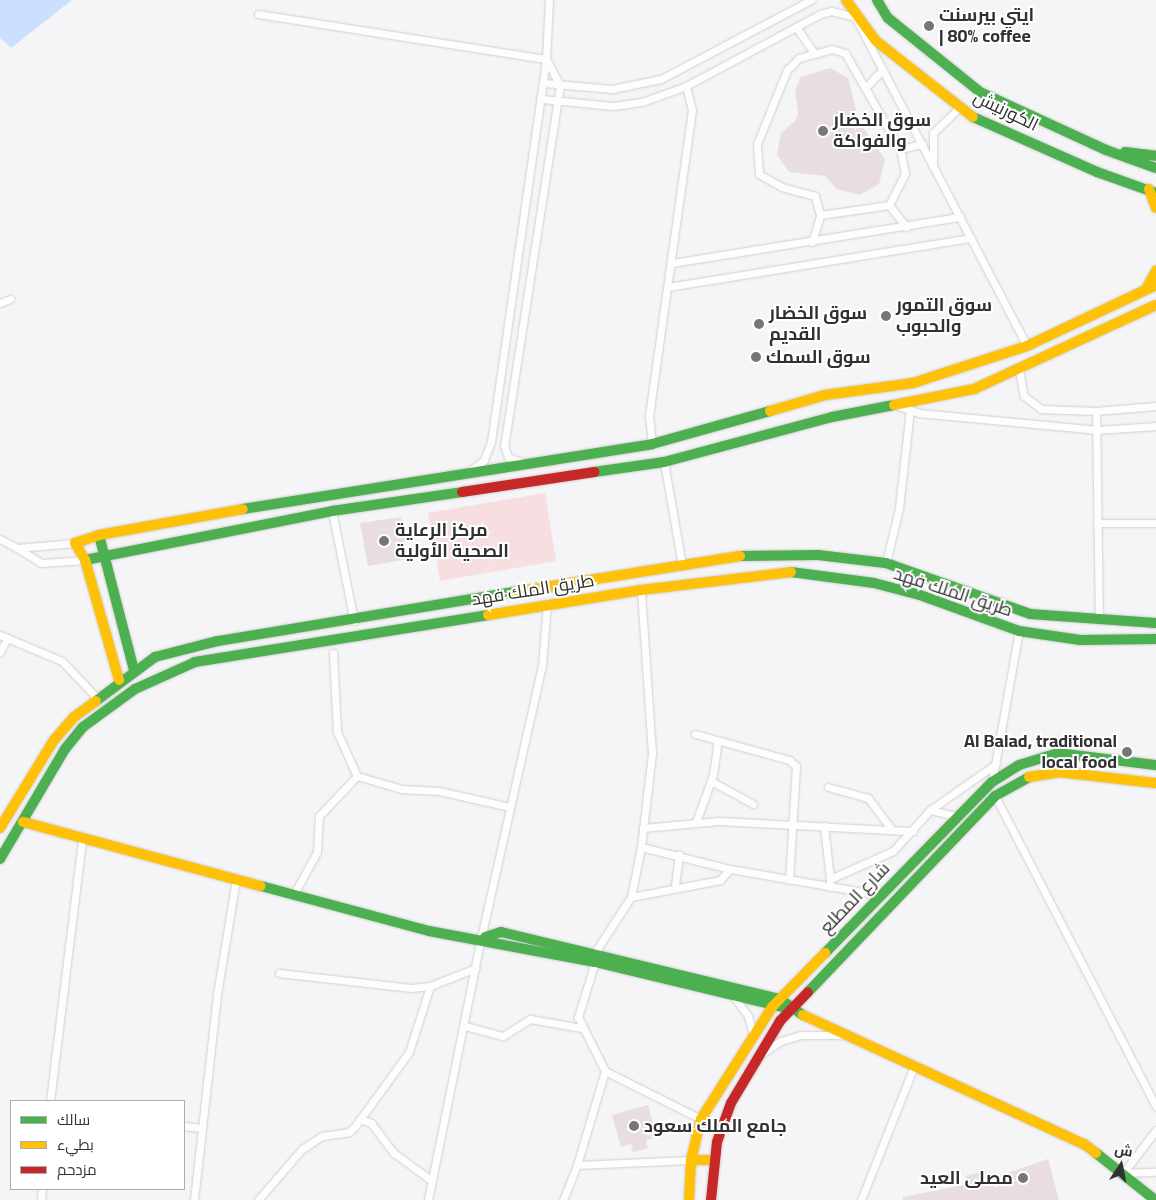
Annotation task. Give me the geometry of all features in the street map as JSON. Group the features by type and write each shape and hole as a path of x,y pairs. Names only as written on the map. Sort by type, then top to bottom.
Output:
{"main road":[{"name":"الكورنيش","path":"846,0 855,17 876,41 960,107 1097,172 1152,191"},
{"name":"الكورنيش","path":"877,0 888,18 980,92 1106,150 1156,168"},
{"path":"1106,150 1156,156"},
{"path":"1152,191 1156,208"},
{"path":"1146,289 1156,271"},
{"path":"119,680 85,560 75,543 99,535 328,494 459,477 652,444 825,395 913,383 1027,346 1156,285"},
{"path":"85,560 104,554 332,511 664,462 832,417 898,406 974,389 1156,305"},
{"path":"99,535 134,670"},
{"name":"طريق الملك فهد","path":"0,828 4,813 54,740 97,698 119,680 156,657 218,641 354,621 744,555 818,555 886,563 1030,614 1156,623"},
{"name":"طريق الملك فهد","path":"0,860 65,749 83,727 161,674 195,662 547,604 641,590 790,572 874,583 1018,630 1080,640 1156,639"},
{"path":"474,600 477,616"},
{"name":"شارع المطلع","path":"689,1200 691,1160 701,1119 772,1007 992,782 1019,765 1058,753 1156,765"},
{"name":"شارع المطلع","path":"711,1200 714,1160 731,1103 755,1059 791,1010 995,796 1035,773 1059,772 1156,783"},
{"path":"23,822 430,931 595,957 780,999 791,1010"},
{"path":"595,957 772,1007 791,1010 1084,1144 1155,1200"},
{"path":"691,1160 714,1160"}],"street":[{"path":"459,477 484,460 491,442 542,99 546,59 548,0"},
{"path":"544,83 612,89 661,79 811,0"},
{"path":"542,99 613,106 642,102 686,86 831,10 855,17 1027,346"},
{"path":"258,14 546,59"},
{"path":"796,27 814,54"},
{"path":"812,242 820,215 815,196 768,181 759,174 757,160 757,144 787,70 799,58 832,48 845,53 900,148 905,174 889,205"},
{"path":"532,464 513,461 504,444 560,85 546,59"},
{"path":"865,88 882,70"},
{"path":"652,444 650,416 692,110 686,86"},
{"path":"933,166 933,133 960,107"},
{"path":"900,148 922,144"},
{"path":"820,215 889,205"},
{"path":"889,205 906,227"},
{"path":"672,263 960,217"},
{"path":"668,288 971,238"},
{"path":"0,303 10,299"},
{"path":"1019,369 1020,386 1031,404 1054,411 1096,411 1156,406"},
{"path":"898,406 910,410 1098,430 1156,426"},
{"path":"886,563 899,508 910,410"},
{"path":"1096,411 1098,430 1099,620"},
{"path":"664,462 682,565"},
{"path":"332,511 354,621"},
{"path":"1097,523 1156,523"},
{"path":"0,539 41,563 85,560"},
{"path":"17,548 75,543"},
{"path":"641,590 652,752 641,846 631,897 595,957 578,1017 581,1028 605,1071 701,1119"},
{"path":"428,1200 465,1026 481,938 542,666 547,604"},
{"path":"992,782 1018,630"},
{"path":"0,652 4,636 62,661 97,698"},
{"path":"333,653 337,732 357,776 402,789 439,791 510,807"},
{"path":"695,734 794,762 794,823 789,880"},
{"path":"696,822 711,781 718,740"},
{"path":"830,879 888,854 914,831 930,810 996,764"},
{"path":"294,894 317,852 319,816 357,776"},
{"path":"711,781 754,804"},
{"path":"828,787 868,798 891,829"},
{"path":"995,796 1156,1107"},
{"path":"930,810 958,816"},
{"path":"643,828 696,822 794,823 914,831"},
{"path":"824,826 830,888"},
{"path":"50,1100 82,839"},
{"path":"641,846 730,868 830,888 880,895"},
{"path":"675,886 679,854"},
{"path":"631,897 675,886 720,880 730,868"},
{"path":"194,1200 201,1128 236,879"},
{"path":"279,973 342,982 368,980 412,988 430,986 476,968"},
{"path":"258,1200 302,1149 322,1136 349,1132 360,1119 409,1052 430,986"},
{"path":"733,996 748,1016 753,1035"},
{"path":"465,1026 503,1036 530,1019 581,1028"},
{"path":"755,1059 780,1041 800,1035 845,1035"},
{"path":"861,1200 914,1066"},
{"path":"563,1200 577,1164 605,1071"},
{"path":"360,1119 371,1123 394,1153 432,1181"},
{"path":"185,1126 201,1128"},
{"path":"1123,1173 1156,1130"},
{"path":"577,1164 691,1160"},
{"path":"1123,1173 1156,1172"}],"shaded area":[{"path":"545,493 556,561 440,581 428,513"}],"water":[{"path":"0,0 72,0 11,48 0,38"}],"building":[{"name":"سوق الخضار والفواكة","path":"830,68 848,78 859,122 885,159 879,184 860,195 837,189 825,176 789,172 777,155 781,133 796,120 798,112 795,91 801,77"},
{"name":"مركز الرعاية الصحية الأولية","path":"401,517 408,559 368,566 360,523"},
{"name":"جامع الملك سعود","path":"648,1105 657,1137 646,1140 648,1148 633,1152 631,1144 621,1147 612,1115"},
{"name":"مصلى العيد","path":"1048,1159 1059,1200 903,1200 903,1197 968,1184 965,1176 986,1171 987,1180"}],"traffic: fast":[{"path":"877,0 888,18 980,92 1106,150 1156,168"},
{"path":"973,117 1097,172 1156,193"},
{"path":"1125,152 1156,156"},
{"path":"594,472 664,462 832,417 894,405"},
{"path":"243,509 652,444 770,411"},
{"path":"85,560 332,511 462,492"},
{"path":"99,535 134,670"},
{"path":"740,556 818,555 886,563 1030,614 1156,623"},
{"path":"791,572 874,583 920,595 1019,631 1080,640 1156,639"},
{"path":"96,701 155,657 218,641 515,592"},
{"path":"0,859 65,749 83,727 135,689 195,662 488,615"},
{"path":"825,953 992,782 1019,765 1058,753 1156,765"},
{"path":"808,992 995,796 1029,777"},
{"path":"261,886 429,931 595,962 791,1009"},
{"path":"485,937 501,932 780,999 803,1015"},
{"path":"1096,1153 1155,1200"}],"traffic: slow":[{"path":"846,0 876,41 973,117"},
{"path":"1149,189 1156,208"},
{"path":"1146,289 1156,271"},
{"path":"770,411 825,395 913,383 1027,346 1156,285"},
{"path":"894,405 974,389 1156,305"},
{"path":"119,680 85,560 75,543 99,535 243,509"},
{"path":"515,592 740,556"},
{"path":"488,615 641,590 791,572"},
{"path":"0,828 54,740 74,717 96,701"},
{"path":"1029,777 1059,772 1156,783"},
{"path":"23,822 261,886"},
{"path":"689,1200 691,1160 701,1119 772,1007 825,953"},
{"path":"803,1015 1084,1144 1096,1153"},
{"path":"691,1160 714,1160"}],"traffic: jam":[{"path":"462,492 594,472"},
{"path":"711,1200 717,1142 731,1103 780,1021 808,992"}],"place":[{"name":"ايتي بيرسنت | 80% coffee","path":"929,26"},
{"name":"سوق الخضار والفواكة","path":"823,131"},
{"name":"سوق التمور والحبوب","path":"886,316"},
{"name":"سوق الخضار القديم","path":"759,324"},
{"name":"سوق السمك","path":"756,357"},
{"name":"مركز الرعاية الصحية الأولية","path":"384,541"},
{"name":"Al Balad, traditional local food","path":"1127,752"},
{"name":"جامع الملك سعود","path":"634,1126"},
{"name":"مصلى العيد","path":"1023,1178"}]}
